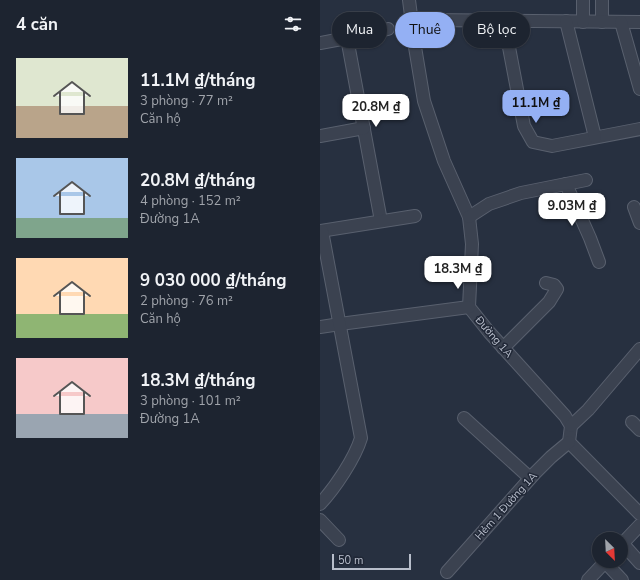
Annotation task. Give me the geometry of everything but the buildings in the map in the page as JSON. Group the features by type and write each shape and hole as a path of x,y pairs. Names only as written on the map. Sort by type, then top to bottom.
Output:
{"street":[{"name":"Đường 1A","path":"409,0 424,101 444,161 469,217 472,244 469,307 503,348 565,416 571,426"},
{"path":"583,0 583,22"},
{"path":"602,0 602,22"},
{"path":"530,21 640,22"},
{"path":"566,21 595,138"},
{"path":"621,22 640,89"},
{"path":"320,43 332,41"},
{"path":"349,48 381,221"},
{"path":"509,48 524,126 533,142 552,146 640,129"},
{"path":"320,136 364,128"},
{"path":"469,217 489,204 520,193 586,180"},
{"path":"566,184 599,262"},
{"path":"634,207 640,223"},
{"path":"320,504 340,477 358,447 361,438 321,231 415,216"},
{"path":"503,348 549,302 556,289 554,285 546,283"},
{"path":"320,327 469,307"},
{"path":"640,349 588,410 571,426 568,442 640,514"},
{"path":"464,418 530,478"},
{"name":"Hẻm 1 Đường 1A","path":"447,572 530,478 568,442"},
{"path":"320,520 339,540"},
{"path":"628,538 640,525"},
{"path":"628,551 640,563"},
{"path":"592,579 601,568"},
{"path":"611,568 622,580"}]}
